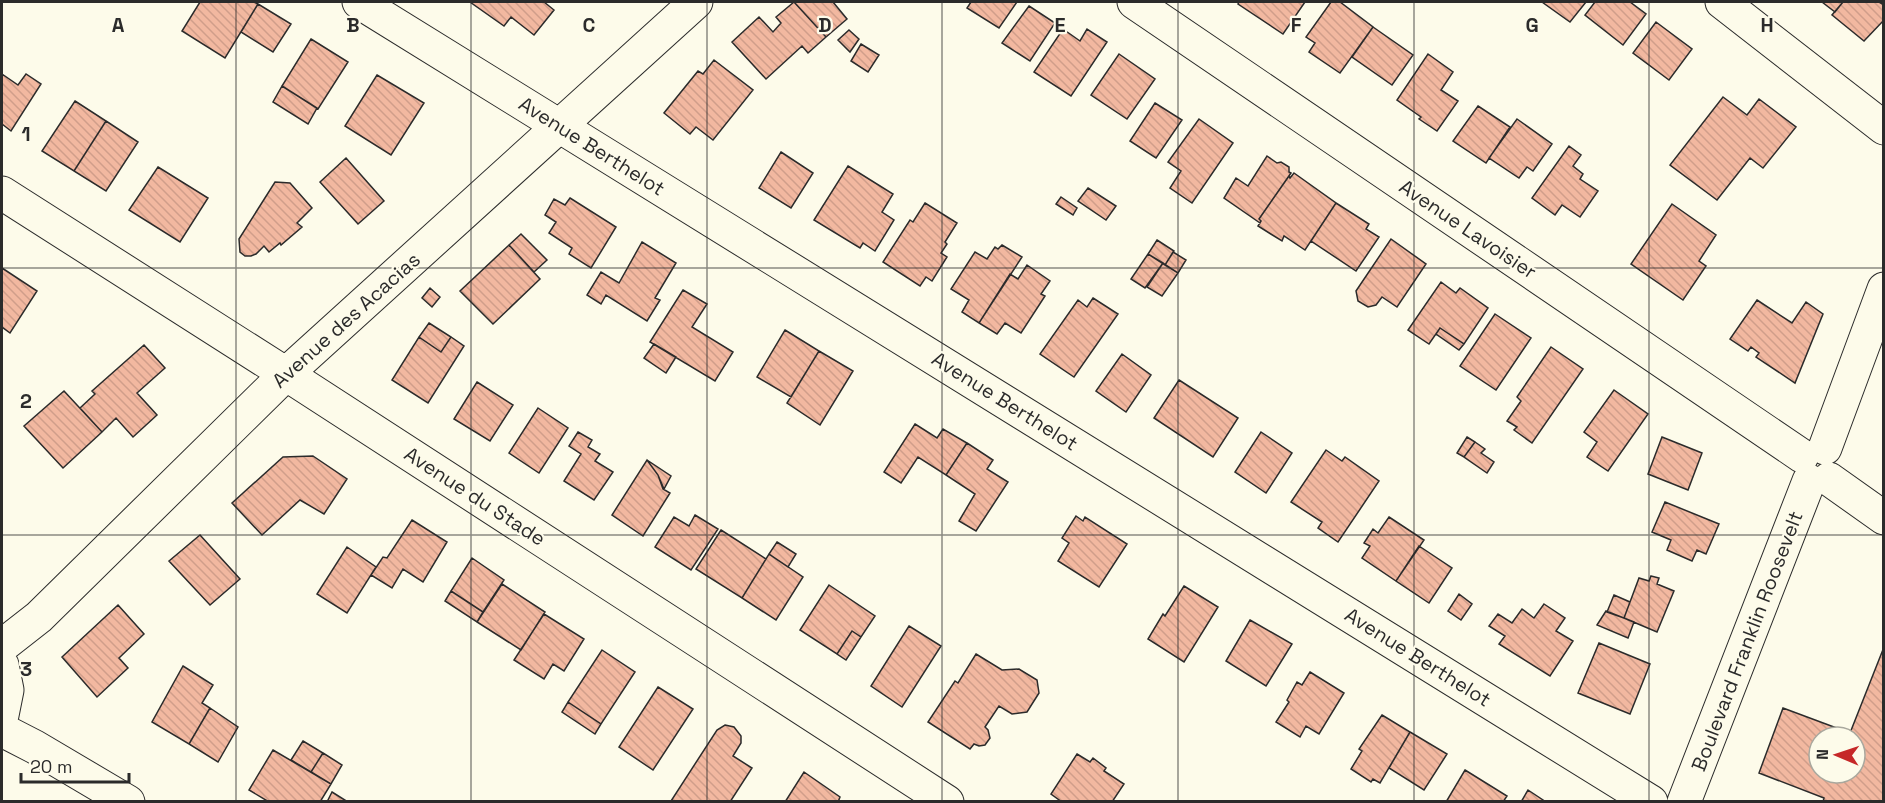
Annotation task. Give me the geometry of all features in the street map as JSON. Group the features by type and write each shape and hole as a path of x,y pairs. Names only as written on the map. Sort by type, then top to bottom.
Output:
{"street":[{"name":"Avenue Berthelot","path":"359,2 1651,801"},
{"name":"Avenue des Acacias","path":"2,646 39,617 286,374 696,2"},
{"name":"Avenue Lavoisier","path":"1134,2 1816,466 1884,518"},
{"path":"1722,2 1884,128"},
{"name":"Avenue du Stade","path":"2,193 947,801"},
{"name":"Boulevard Franklin Roosevelt","path":"1684,801 1884,289"},
{"path":"2,665 7,690 2,715"},
{"path":"2,730 128,801"}],"building":[{"path":"200,2 254,2 258,4 225,58 182,31"},
{"path":"470,2 544,2 554,10 534,35 511,17 504,26"},
{"path":"794,2 833,2 847,19 826,37"},
{"path":"794,2 826,37 808,53 802,46 766,79 732,42 759,17 773,32 781,23 776,17"},
{"path":"971,2 1017,2 999,28 967,8"},
{"path":"1239,2 1305,2 1283,34 1238,4"},
{"path":"1331,2 1340,2 1373,27 1340,73 1309,52 1315,43 1306,37"},
{"path":"1542,2 1586,2 1570,22"},
{"path":"1595,2 1630,2 1646,14 1623,45 1585,15"},
{"path":"1822,2 1843,2 1835,12"},
{"path":"1843,2 1879,2 1884,5 1884,20 1864,41 1832,15"},
{"path":"258,4 291,24 273,52 241,32"},
{"path":"1029,6 1055,23 1030,61 1002,43"},
{"path":"1656,22 1692,49 1669,80 1633,53"},
{"path":"1373,27 1413,55 1392,85 1352,57"},
{"path":"1063,29 1080,41 1087,29 1107,42 1071,96 1034,72"},
{"path":"849,30 859,39 850,52 838,40"},
{"path":"311,39 348,62 318,109 282,86"},
{"path":"861,44 879,55 868,72 851,61"},
{"path":"1119,54 1155,79 1127,119 1091,95"},
{"path":"1428,54 1453,72 1441,90 1458,101 1437,131 1397,100"},
{"path":"714,60 753,90 713,140 696,127 690,134 664,113 698,71 703,74"},
{"path":"2,74 18,85 26,74 41,84 11,131 2,124"},
{"path":"377,75 424,103 391,155 345,126"},
{"path":"282,86 317,108 308,124 273,102"},
{"path":"1723,97 1747,115 1759,99 1796,127 1763,168 1750,158 1717,200 1670,165"},
{"path":"75,101 106,121 74,171 42,151"},
{"path":"1155,103 1182,120 1156,158 1130,141"},
{"path":"1478,106 1510,127 1486,163 1453,141"},
{"path":"1199,119 1233,143 1192,203 1170,188 1181,171 1168,162"},
{"path":"1517,119 1552,144 1533,171 1527,167 1519,178 1489,158"},
{"path":"106,121 138,142 106,191 74,171"},
{"path":"1569,146 1581,155 1573,166 1583,174 1580,179 1598,191 1580,217 1562,205 1555,215 1532,198"},
{"path":"781,152 813,173 791,208 759,188"},
{"path":"1267,156 1289,167 1291,173 1259,219 1260,223 1224,198 1236,178 1248,186"},
{"path":"346,158 384,201 358,224 320,182"},
{"path":"848,166 893,194 882,212 894,220 875,251 863,243 860,248 814,220"},
{"path":"158,167 208,198 180,242 129,210"},
{"path":"1294,173 1336,203 1305,250 1284,236 1282,241 1258,226 1261,221 1259,219 1289,176 1290,178"},
{"path":"275,182 290,183 312,208 297,223 302,227 281,245 280,243 269,252 264,246 256,254 245,256 240,252 239,239"},
{"path":"1088,188 1116,206 1106,220 1078,201"},
{"path":"1061,197 1077,208 1073,215 1056,204"},
{"path":"570,198 616,227 591,268 569,254 572,248 549,233 556,222 545,215 554,199 565,205"},
{"path":"925,203 957,223 941,253 947,257 932,281 926,277 920,286 883,262 910,220 913,222"},
{"path":"1336,203 1369,224 1366,229 1379,237 1356,271 1311,241"},
{"path":"1672,204 1716,235 1699,261 1706,266 1683,300 1631,264"},
{"path":"521,234 547,260 534,272 509,245"},
{"path":"1391,239 1426,264 1397,307 1382,297 1376,305 1368,307 1358,301 1356,291"},
{"path":"1157,240 1174,251 1165,265 1148,254"},
{"path":"642,242 676,263 655,298 660,300 647,321 606,295 601,304 587,295 601,272 619,283"},
{"path":"509,245 540,279 493,324 460,291"},
{"path":"1002,245 1022,257 979,323 962,312 969,300 951,289 975,252 987,259 995,247 998,249"},
{"path":"1173,252 1186,260 1178,273 1165,265"},
{"path":"1148,254 1163,263 1145,288 1131,279"},
{"path":"1163,263 1178,273 1162,296 1147,287"},
{"path":"1027,265 1050,281 1041,294 1045,296 1021,333 1005,323 997,334 979,323 1010,274 1018,279"},
{"path":"2,268 37,291 10,333 2,327"},
{"path":"1441,282 1456,293 1460,288 1488,308 1464,344 1440,328 1429,344 1408,330"},
{"path":"430,288 440,297 432,307 422,298"},
{"path":"683,290 707,304 692,327 733,352 715,381 650,342"},
{"path":"1093,298 1118,314 1074,377 1040,354 1078,300 1087,307"},
{"path":"1757,300 1792,323 1806,302 1823,314 1795,383 1756,357 1759,353 1751,347 1748,351 1730,339"},
{"path":"1495,314 1531,338 1496,390 1460,366"},
{"path":"429,323 451,337 441,352 419,337"},
{"path":"1440,328 1464,344 1459,350 1436,334"},
{"path":"785,330 819,351 791,397 757,377"},
{"path":"419,337 441,352 451,337 464,346 428,403 392,380"},
{"path":"654,344 676,357 666,373 644,358"},
{"path":"144,345 165,368 137,393 157,415 133,437 116,418 102,432 80,408 95,394 92,391"},
{"path":"1551,347 1583,369 1532,443 1514,430 1517,427 1507,421 1521,401 1517,397"},
{"path":"819,351 853,371 820,425 787,403"},
{"path":"1122,354 1151,375 1126,412 1096,391"},
{"path":"1179,380 1238,418 1213,457 1154,418"},
{"path":"477,382 513,405 490,441 454,419"},
{"path":"1614,390 1648,414 1608,471 1587,457 1597,442 1584,432"},
{"path":"64,391 102,432 63,468 24,426"},
{"path":"538,408 568,428 539,473 509,453"},
{"path":"915,424 937,438 943,429 967,443 946,475 918,457 901,483 884,472"},
{"path":"578,432 592,440 588,447 600,454 595,461 613,472 594,500 564,481 581,454 569,446"},
{"path":"1261,432 1292,453 1266,493 1235,472"},
{"path":"1467,437 1475,442 1464,457 1457,453"},
{"path":"1662,437 1702,453 1688,490 1648,474"},
{"path":"1475,442 1485,449 1481,453 1494,462 1487,473 1464,457"},
{"path":"967,443 993,460 987,469 1008,482 976,531 959,521 975,494 946,475"},
{"path":"1326,450 1342,461 1345,457 1379,481 1338,542 1318,528 1322,522 1291,502"},
{"path":"313,456 347,479 324,514 300,500 262,535 232,503 283,457"},
{"path":"647,460 671,476 664,489 658,475"},
{"path":"647,460 658,475 663,489 670,493 643,536 612,515"},
{"path":"1665,502 1719,524 1706,554 1697,550 1692,561 1667,550 1671,540 1652,532"},
{"path":"695,515 718,529 691,570 655,547 674,517 689,526"},
{"path":"1076,516 1083,521 1085,517 1127,544 1099,587 1058,561 1069,543 1062,538"},
{"path":"1389,517 1424,540 1396,581 1362,558 1370,546 1364,543 1373,529 1378,533"},
{"path":"412,520 447,542 423,582 403,569 392,588 371,575 383,557 387,558"},
{"path":"721,530 766,559 742,598 696,569"},
{"path":"200,535 240,579 210,605 169,561"},
{"path":"777,542 796,554 788,567 769,554"},
{"path":"1419,546 1452,568 1429,603 1396,581"},
{"path":"347,547 376,567 347,613 317,594"},
{"path":"769,554 803,577 776,620 742,598"},
{"path":"472,558 504,580 483,612 451,591"},
{"path":"1651,576 1659,578 1657,584 1674,591 1657,632 1624,618 1639,578 1649,581"},
{"path":"502,584 545,612 521,650 477,622"},
{"path":"829,585 875,616 861,637 852,631 837,654 800,630"},
{"path":"1184,586 1218,607 1184,662 1148,639"},
{"path":"451,591 483,612 477,622 445,601"},
{"path":"1459,594 1472,604 1461,620 1448,611"},
{"path":"1614,595 1630,602 1624,618 1607,612"},
{"path":"1544,604 1565,618 1556,631 1573,641 1550,676 1499,644 1505,636 1489,626 1498,614 1512,623 1522,609 1534,618"},
{"path":"118,605 144,634 119,658 128,668 97,697 62,657"},
{"path":"1606,611 1634,622 1628,638 1597,625"},
{"path":"544,614 584,639 564,671 553,664 544,679 514,660"},
{"path":"1250,620 1292,644 1266,686 1226,661"},
{"path":"909,626 941,646 902,707 871,686"},
{"path":"852,631 861,637 846,660 837,654"},
{"path":"1599,643 1650,664 1630,714 1578,693"},
{"path":"1884,647 1884,802 1823,802 1824,798 1759,773 1783,708 1829,725 1807,725 1807,785 1867,785 1867,725 1853,725"},
{"path":"602,650 635,672 601,724 568,702"},
{"path":"976,654 1002,670 1019,669 1037,680 1039,693 1027,712 1012,714 999,706 985,727 990,738 985,745 974,744 970,749 928,722 955,681 958,683"},
{"path":"183,666 213,685 202,703 210,708 189,744 152,722"},
{"path":"1310,672 1344,693 1319,734 1306,726 1300,737 1276,722 1289,702 1287,700 1297,682 1302,685"},
{"path":"658,687 693,709 653,770 619,747"},
{"path":"568,702 601,724 595,734 562,712"},
{"path":"210,708 238,727 218,762 189,744"},
{"path":"1382,715 1410,732 1380,783 1373,779 1371,782 1351,769 1362,751 1359,749"},
{"path":"725,725 734,727 741,736 741,743 733,756 752,768 730,802 671,801 717,730"},
{"path":"1410,732 1447,754 1424,790 1389,768"},
{"path":"303,741 323,753 311,772 291,760"},
{"path":"273,750 331,784 320,802 269,802 249,790"},
{"path":"323,753 342,765 331,784 311,772"},
{"path":"1077,754 1090,762 1093,758 1106,768 1104,771 1124,784 1112,802 1062,802 1051,794"},
{"path":"1465,770 1507,796 1503,802 1446,802"},
{"path":"804,772 840,797 838,802 785,802"},
{"path":"1528,790 1546,802 1521,802"},
{"path":"332,792 348,802 327,802"}]}
